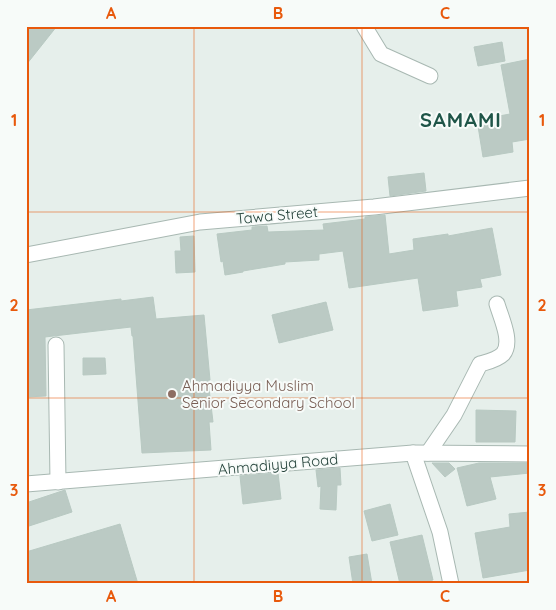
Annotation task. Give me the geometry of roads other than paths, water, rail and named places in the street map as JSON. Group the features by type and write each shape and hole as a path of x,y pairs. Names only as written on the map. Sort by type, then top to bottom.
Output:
{"street":[{"path":"364,26 381,54 430,76"},
{"name":"Tawa Street","path":"26,255 200,222 374,207 530,188"},
{"path":"451,584 420,453 454,415 480,364 494,360 503,354 508,340 497,304"},
{"path":"56,345 58,482"},
{"name":"Ahmadiyya Road","path":"26,484 420,453 530,454"}],"place":[{"name":"Ahmadiyya Muslim Senior Secondary School","path":"172,394"}],"district":[{"name":"SAMAMI","path":"461,119"}]}
